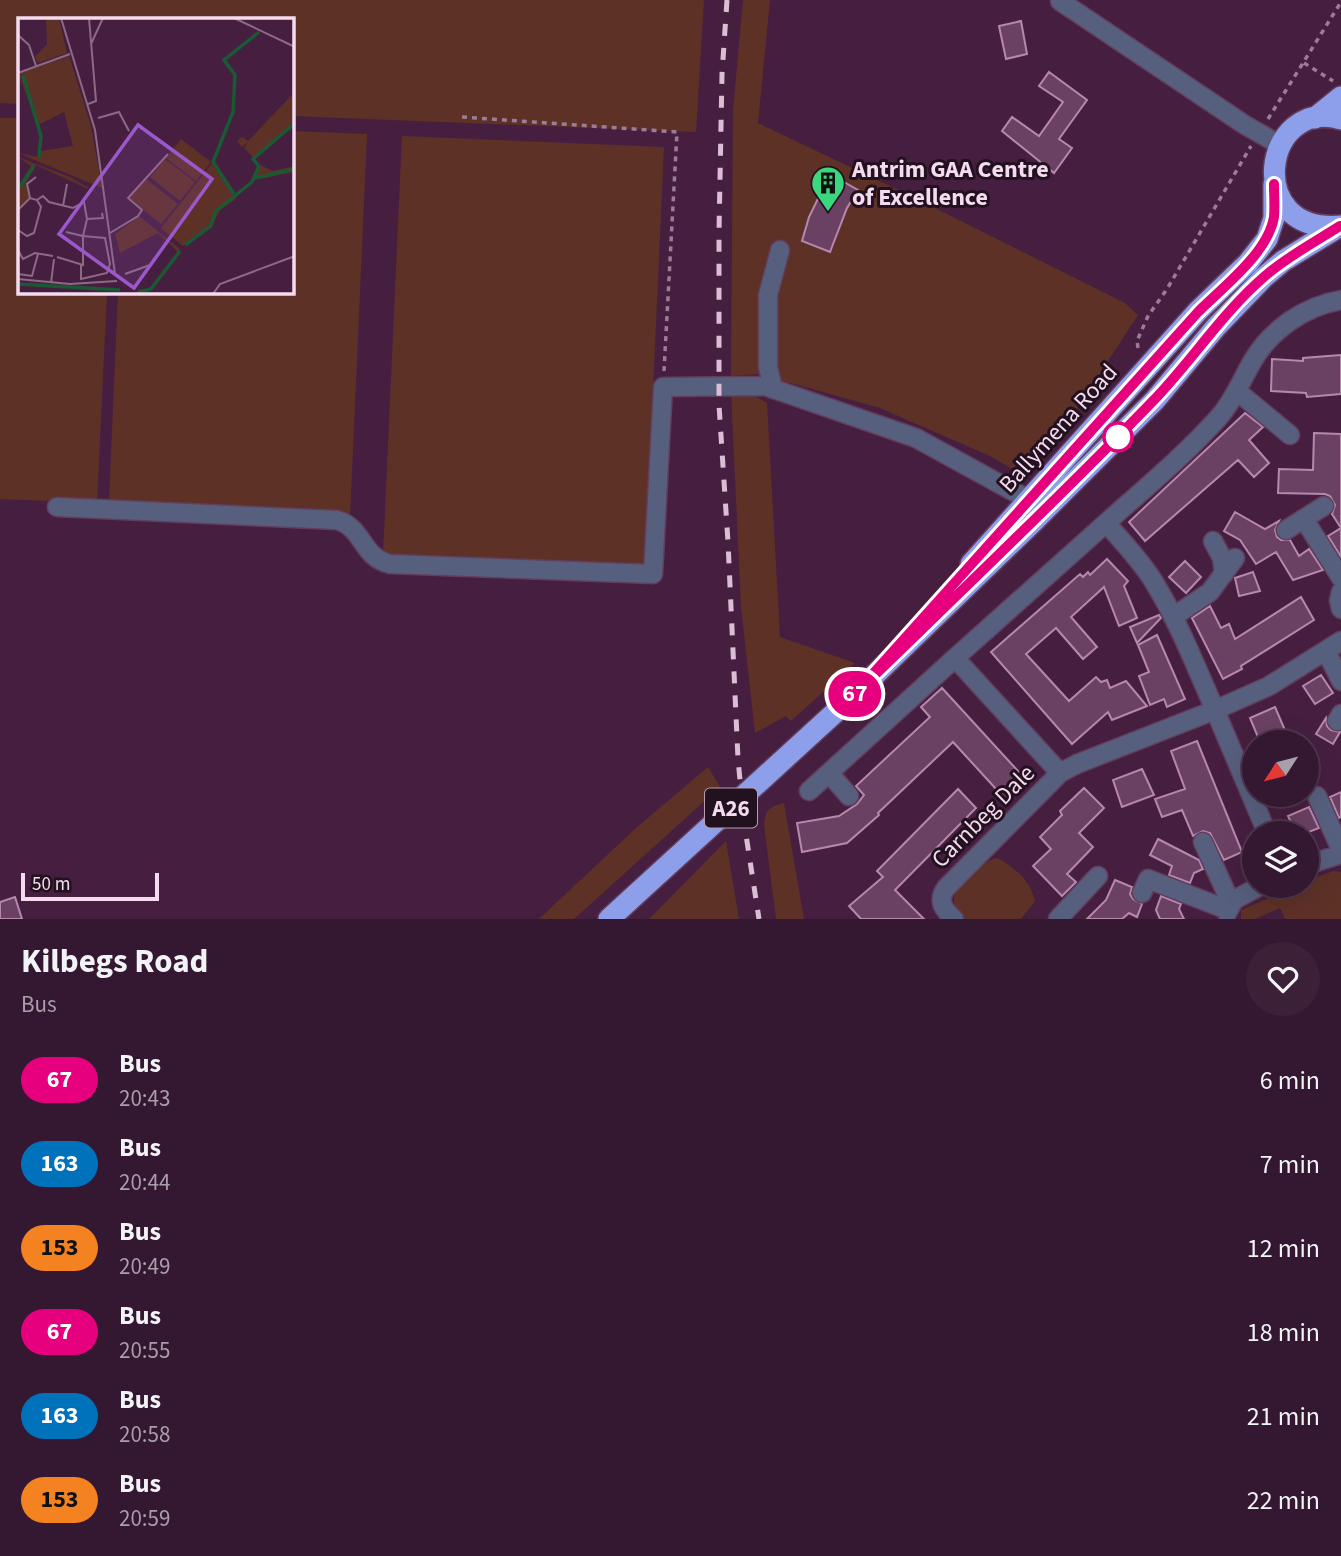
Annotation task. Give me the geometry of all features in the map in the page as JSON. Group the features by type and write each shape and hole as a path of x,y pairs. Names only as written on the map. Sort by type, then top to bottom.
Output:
{"highway":[{"path":"1279,145 1289,133 1315,118 1341,97"},
{"path":"1315,118 1341,119"},
{"name":"A26","path":"1279,145 1273,171 1280,200 1299,218 1323,227 1341,226"},
{"name":"Ballymena Road","path":"1034,508 1143,374 1198,312 1248,263 1267,239 1274,218 1274,184"},
{"name":"Ballymena Road","path":"609,919 853,696 1034,508 1155,400 1216,327 1264,276 1283,261 1341,226"}],"street":[{"path":"1060,1 1279,145"},
{"path":"773,389 768,367 768,295 780,250"},
{"path":"809,791 1185,451 1220,416 1238,392 1252,363 1285,325 1315,307 1341,300"},
{"path":"61,513 337,520 348,523 379,561 390,564 653,573 663,387 752,386 773,389 916,438 979,471 1034,508"},
{"path":"1238,392 1290,435"},
{"path":"1286,530 1324,506"},
{"path":"1304,519 1341,578"},
{"path":"1106,523 1136,556 1173,617 1262,821"},
{"path":"1213,541 1222,558 1224,574"},
{"path":"1173,617 1210,592 1235,558"},
{"path":"1341,592 1341,609"},
{"path":"1060,774 1077,764 1269,686 1334,646 1341,681"},
{"name":"Carnbeg Dale","path":"954,919 942,905 940,898 946,888 1060,774 955,658"},
{"path":"829,773 849,796"},
{"path":"1319,860 1341,852 1320,803"},
{"path":"1203,842 1227,913"},
{"path":"1058,919 1097,876"},
{"path":"1148,878 1227,913"},
{"path":"1227,913 1242,894"}],"path":[{"path":"1143,374 1137,341 1148,316 1341,2"},
{"path":"1304,63 1341,86"},
{"path":"462,117 677,132 663,387"}],"shaded area":[{"path":"0,0 704,0 696,132 294,116 294,18 18,18 18,104 0,103"},
{"path":"743,0 770,0 758,123 1125,303 1138,315 1045,458 1033,466 1014,470 990,456 880,408 758,374 731,376 733,111"},
{"path":"0,118 18,118 18,294 107,294 97,503 0,499"},
{"path":"294,131 367,134 350,517 109,502 118,294 294,294"},
{"path":"402,136 664,147 645,566 383,555"},
{"path":"731,391 751,394 767,403 780,637 855,663 791,721 786,716 755,733 741,607"},
{"path":"708,767 720,787 574,919 539,919 636,828"},
{"path":"784,803 804,919 776,919 764,824 770,809"},
{"path":"726,841 739,919 649,919"},
{"path":"997,858 1021,875 1030,887 1035,901 1021,919 966,919 955,906 958,887 970,874"},
{"path":"1333,871 1341,872 1341,919 1285,919 1280,908 1255,919 1241,919 1241,910 1269,898 1319,898 1319,876"}],"building":[{"path":"1021,21 1027,54 1006,59 999,26"},
{"path":"1049,72 1087,100 1059,139 1072,148 1054,173 1002,131 1012,117 1039,136 1063,102 1039,86"},
{"name":"Antrim GAA Centre of Excellence","path":"830,174 858,190 847,208 830,252 802,241 809,217"},
{"path":"1341,355 1341,394 1307,397 1306,393 1271,391 1272,359 1303,361 1303,358"},
{"path":"1245,413 1263,427 1249,440 1269,463 1254,477 1238,460 1145,541 1129,522"},
{"path":"1314,433 1341,434 1341,528 1332,514 1335,505 1330,496 1278,493 1279,469 1313,470"},
{"path":"1235,512 1265,529 1279,521 1275,530 1277,537 1290,540 1299,556 1309,549 1323,570 1293,580 1276,552 1256,564 1240,540 1224,531"},
{"path":"1341,528 1341,557 1328,536"},
{"path":"1107,559 1128,581 1124,586 1137,618 1119,626 1104,587 1071,617 1097,647 1083,659 1056,628 1026,654 1069,701 1096,677 1101,682 1107,680 1110,688 1126,681 1147,706 1112,720 1108,712 1072,744 991,652 1080,574 1083,577 1088,572 1090,575"},
{"path":"1185,561 1201,577 1186,593 1169,577"},
{"path":"1253,572 1260,591 1239,596 1235,578"},
{"path":"1301,597 1314,620 1223,679 1192,618 1210,606 1221,628 1229,624 1235,639"},
{"path":"1159,615 1161,618 1137,643 1130,627"},
{"path":"1157,635 1185,699 1167,707 1164,699 1150,705 1139,676 1149,672 1138,645"},
{"path":"1321,675 1333,693 1315,704 1303,686"},
{"path":"942,688 1028,782 1007,801 953,742 847,843 802,852 797,823 839,816 857,804 864,795 856,786 930,717 921,707"},
{"path":"1275,707 1285,730 1255,730 1250,718"},
{"path":"1326,718 1327,726 1331,730 1340,732 1333,744 1320,736 1318,730"},
{"path":"1197,741 1242,852 1224,860 1210,833 1203,831 1193,836 1182,810 1162,817 1155,799 1185,789 1171,751"},
{"path":"1142,769 1154,795 1122,807 1113,780"},
{"path":"1084,788 1104,808 1079,833 1093,847 1067,874 1076,882 1062,896 1033,866 1051,849 1040,837 1062,815 1060,811"},
{"path":"958,789 976,808 895,890 924,919 861,919 849,906 883,877 877,871"},
{"path":"1341,792 1341,817 1339,818 1330,797"},
{"path":"1309,807 1316,821 1290,821 1288,816"},
{"path":"1158,839 1199,860 1203,869 1194,873 1190,883 1169,875 1172,866 1150,855"},
{"path":"1115,880 1132,887 1130,894 1142,904 1137,917 1129,913 1122,919 1087,919 1106,900"},
{"path":"1161,896 1181,904 1179,909 1184,919 1160,919 1156,910"},
{"path":"15,897 22,919 0,919 0,902"}],"railway":[{"path":"727,0 722,74 719,405 738,759 744,822 759,919"}],"bus line":[{"name":"67","path":"1274,184 1274,218 1267,239 1248,263 1198,312 853,696 1155,400 1216,327 1264,276 1340,226"}],"place":[{"name":"Antrim GAA Centre of Excellence","path":"828,213"}]}
